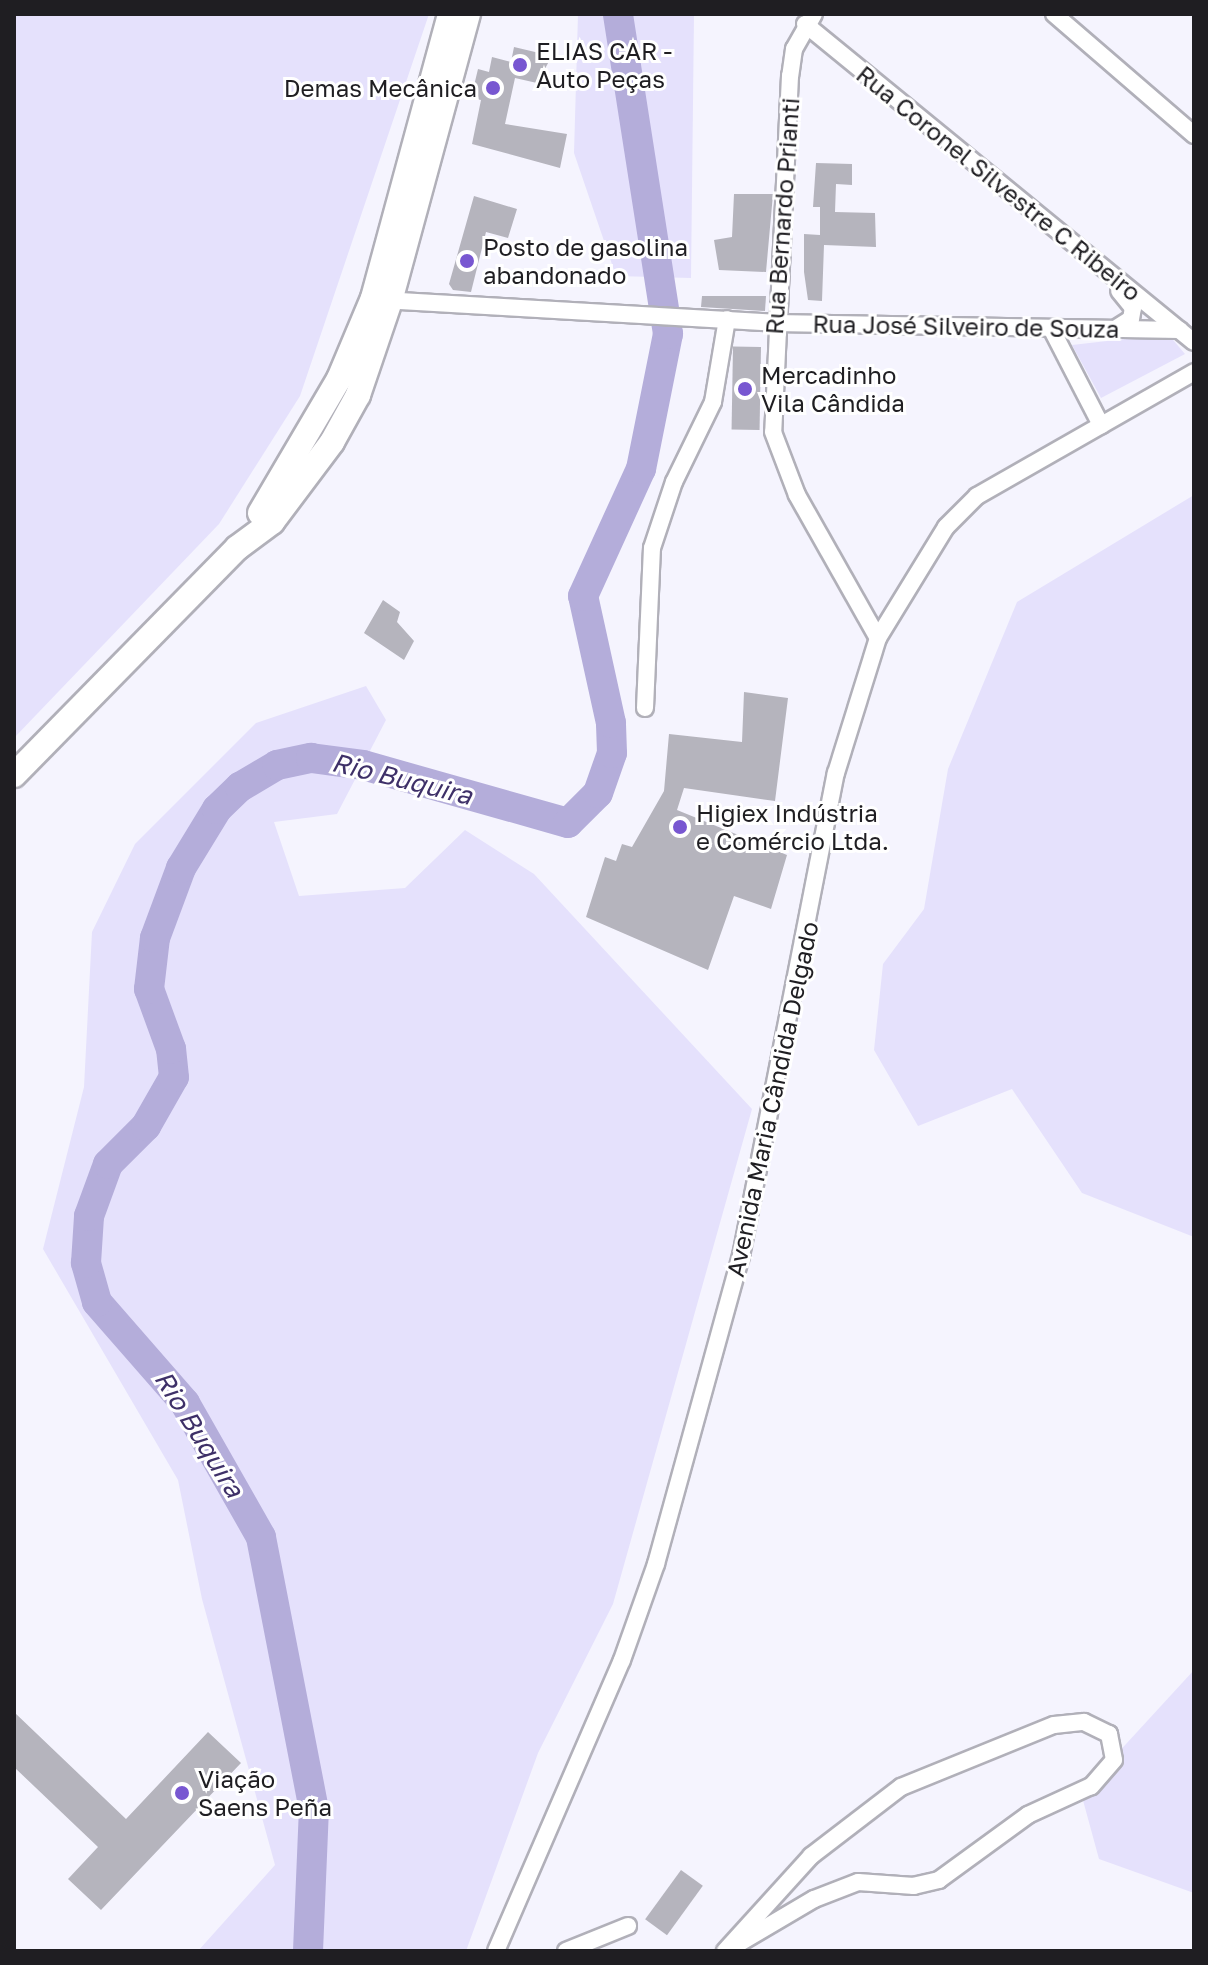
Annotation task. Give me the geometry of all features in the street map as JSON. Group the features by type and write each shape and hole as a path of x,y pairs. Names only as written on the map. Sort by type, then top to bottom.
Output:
{"main road":[{"path":"381,299 450,14"},
{"path":"14,775 237,548 298,455 381,299 468,14"}],"street":[{"path":"1054,14 1194,135"},
{"name":"Rua Coronel Silvestre C Ribeiro","path":"810,19 1096,266 1194,342"},
{"name":"Rua Bernardo Prianti","path":"810,19 790,76 770,401 782,460 878,638"},
{"path":"1096,266 1133,308 1131,319 1118,327"},
{"name":"Rua José Silveiro de Souza","path":"381,299 775,323 1053,332 1118,327 1180,330"},
{"path":"645,708 643,652 652,548 674,482 713,402 727,319"},
{"path":"1053,332 1101,425"},
{"name":"Avenida Maria Cândida Delgado","path":"496,1951 622,1660 656,1564 741,1256 836,773 878,638 963,508 1194,372"},
{"path":"1084,1722 1109,1734 1114,1760 1091,1786 1028,1815 939,1880 914,1886 858,1882 795,1909 726,1951 811,1856 901,1787 1054,1725 1084,1722"},
{"path":"566,1951 628,1926"}],"shaded area":[{"path":"14,14 429,14 300,396 219,524 14,738"},
{"path":"578,14 694,14 691,278 616,276 574,153"},
{"path":"1168,334 1185,354 1101,398 1072,345"},
{"path":"1194,495 1194,1237 1082,1193 1012,1089 918,1126 874,1050 883,964 924,909 948,769 1017,602"},
{"path":"366,686 386,720 337,814 274,822 299,896 405,888 465,830 534,874 752,1109 613,1604 538,1753 466,1951 198,1951 275,1865 202,1599 178,1480 43,1249 84,1087 92,932 135,844 256,723"},
{"path":"1194,1670 1194,1893 1099,1859 1081,1793"}],"building":[{"path":"514,47 552,56 537,83 515,78 505,124 567,134 560,168 472,144 481,100 471,98 478,69 489,72 492,57 511,62"},
{"path":"816,163 852,164 852,185 836,184 835,212 875,213 876,247 824,245 822,301 808,300 804,272 804,234 820,235 820,207 813,207"},
{"path":"734,194 773,194 766,272 719,270 714,240 732,237"},
{"name":"Posto de gasolina abandonado","path":"474,196 517,209 508,238 486,232 471,292 453,290 449,284"},
{"path":"702,296 766,296 765,311 701,307"},
{"name":"Mercadinho Vila Cândida","path":"733,347 761,347 760,430 732,429"},
{"path":"383,600 400,612 397,622 414,641 404,660 364,633"},
{"name":"Higiex Indústria e Comércio Ltda.","path":"744,692 788,698 775,801 684,788 677,810 787,855 771,909 734,896 708,970 586,917 605,857 616,861 622,844 632,847 664,791 669,734 742,742"},
{"name":"Viação Saens Peña","path":"14,1712 126,1819 208,1732 241,1763 101,1910 68,1879 98,1847 14,1767"},
{"path":"681,1870 703,1886 667,1935 645,1919"}],"waterway":[{"name":"Rio Buquira","path":"308,1951 314,1810 261,1537 185,1403 97,1302 86,1263 89,1216 108,1164 146,1126 174,1077 171,1049 149,989 155,938 181,868 217,809 240,787 277,765 311,758 363,765 568,823 598,793 612,753 611,723 583,596 641,469 668,334 618,14"}],"place":[{"name":"ELIAS CAR - Auto Peças","path":"520,65"},
{"name":"Demas Mecânica","path":"493,88"},
{"name":"Posto de gasolina abandonado","path":"467,261"},
{"name":"Mercadinho Vila Cândida","path":"745,389"},
{"name":"Higiex Indústria e Comércio Ltda.","path":"680,827"},
{"name":"Viação Saens Peña","path":"182,1793"}]}
